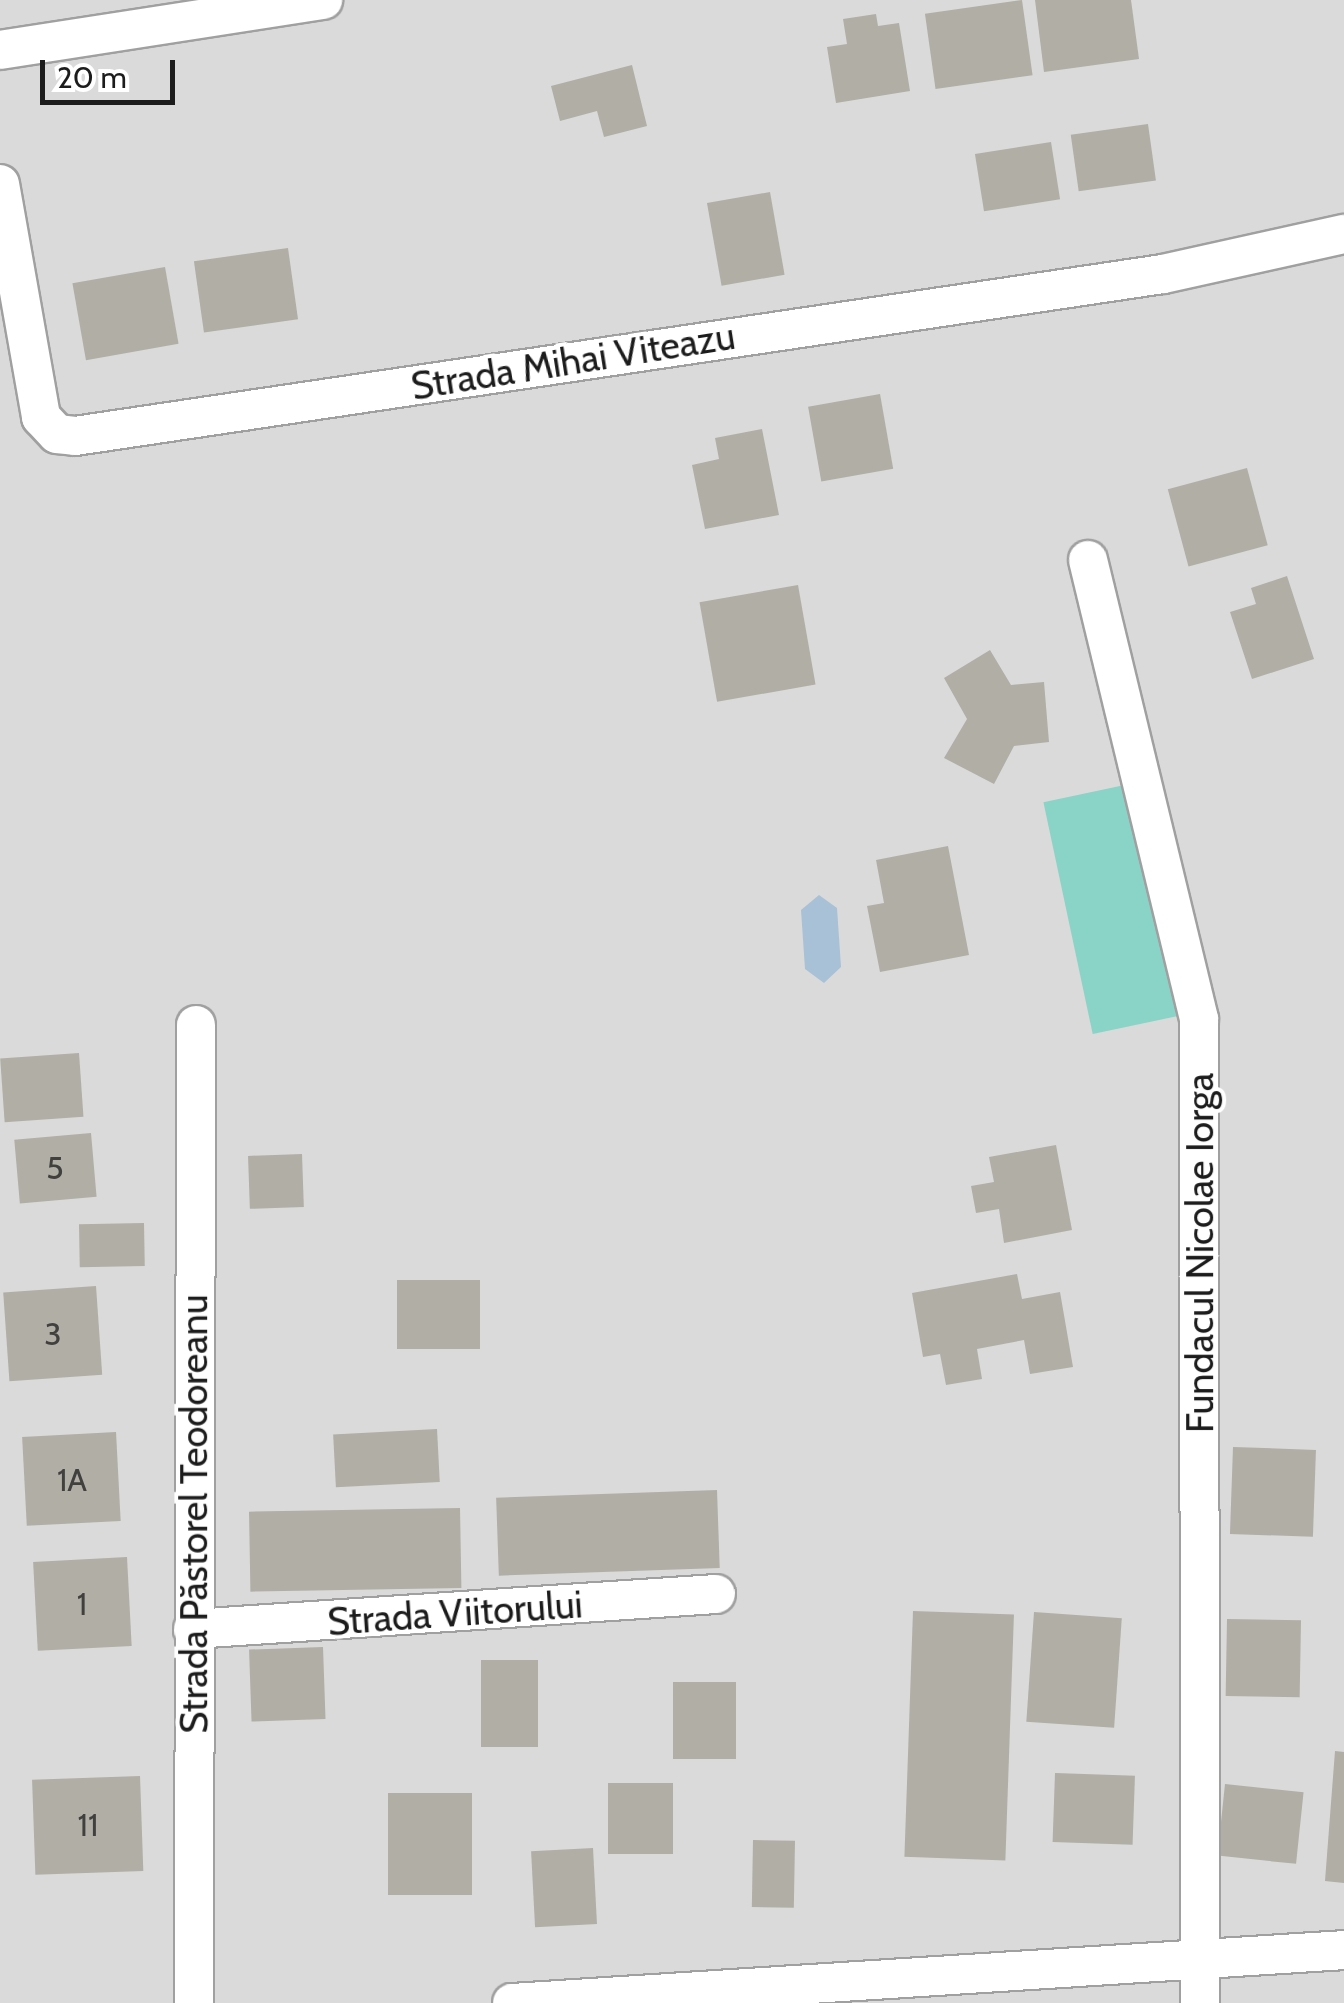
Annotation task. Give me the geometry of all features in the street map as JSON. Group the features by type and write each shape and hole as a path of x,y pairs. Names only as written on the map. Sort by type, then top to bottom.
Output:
{"street":[{"path":"0,50 323,0"},
{"name":"Strada Mihai Viteazu","path":"0,184 41,417 57,434 75,436 1163,274 1344,234"},
{"name":"Fundacul Nicolae Iorga","path":"1088,560 1200,1020 1200,2003"},
{"name":"Strada Păstorel Teodoreanu","path":"194,2003 196,1025"},
{"name":"Strada Viitorului","path":"193,1629 716,1594"},
{"path":"512,2003 857,1993 1202,1959 1344,1950"}],"shaded area":[{"path":"0,0 1344,0 1344,2003 0,2003"},
{"path":"1153,779 1202,1011 1093,1034 1043,802"},
{"path":"819,895 837,908 841,967 824,983 805,969 801,910"}],"building":[{"path":"1022,0 1033,75 936,89 925,14"},
{"path":"1035,0 1131,0 1139,59 1044,72"},
{"path":"876,14 878,26 899,23 910,91 836,103 827,47 847,44 843,19"},
{"path":"632,65 647,126 604,137 597,111 560,121 551,86"},
{"path":"1148,124 1156,180 1079,191 1071,135"},
{"path":"1051,142 1060,199 984,211 975,154"},
{"path":"770,192 785,275 722,286 707,203"},
{"path":"288,248 298,319 204,333 194,261"},
{"path":"165,267 179,344 86,360 72,283"},
{"path":"880,394 893,469 821,482 808,407"},
{"path":"762,429 779,515 705,529 692,465 719,459 715,438"},
{"path":"1247,468 1268,545 1188,566 1168,489"},
{"path":"1287,576 1314,659 1252,679 1230,612 1256,604 1251,588"},
{"path":"798,585 816,684 717,702 700,602"},
{"path":"990,650 1011,685 1044,682 1049,742 1014,746 994,784 944,758 967,719 944,678"},
{"path":"948,846 969,955 880,972 867,906 884,903 876,860"},
{"path":"79,1053 83,1117 5,1122 0,1059"},
{"path":"91,1133 97,1197 20,1203 14,1140"},
{"path":"1056,1145 1072,1230 1004,1243 999,1209 976,1213 971,1186 994,1182 989,1157"},
{"path":"302,1154 304,1207 250,1209 248,1156"},
{"path":"144,1223 145,1266 80,1267 79,1224"},
{"path":"1017,1274 1022,1299 1060,1292 1073,1367 1030,1374 1024,1340 977,1349 982,1379 946,1385 940,1354 923,1357 912,1293"},
{"path":"397,1280 480,1280 480,1349 397,1349"},
{"path":"96,1286 102,1375 9,1381 3,1292"},
{"path":"437,1429 440,1482 336,1487 333,1434"},
{"path":"116,1432 121,1521 27,1526 22,1437"},
{"path":"1233,1447 1316,1450 1313,1537 1230,1534"},
{"path":"717,1490 720,1568 499,1576 496,1498"},
{"path":"460,1508 461,1588 250,1592 249,1512"},
{"path":"127,1557 132,1646 38,1651 33,1562"},
{"path":"913,1611 1014,1615 1005,1860 904,1857"},
{"path":"1034,1612 1122,1618 1114,1728 1026,1722"},
{"path":"1227,1619 1301,1620 1300,1697 1226,1696"},
{"path":"323,1647 326,1719 252,1722 249,1650"},
{"path":"481,1660 538,1660 538,1747 481,1747"},
{"path":"673,1682 736,1682 736,1759 673,1759"},
{"path":"1335,1751 1344,1752 1344,1883 1325,1881"},
{"path":"1055,1773 1135,1776 1133,1845 1053,1842"},
{"path":"140,1776 143,1871 35,1875 32,1780"},
{"path":"608,1783 673,1783 673,1854 608,1854"},
{"path":"1225,1784 1304,1792 1296,1864 1217,1856"},
{"path":"388,1793 472,1793 472,1895 388,1895"},
{"path":"753,1840 795,1841 794,1908 752,1907"},
{"path":"593,1848 597,1924 535,1927 531,1851"}]}
